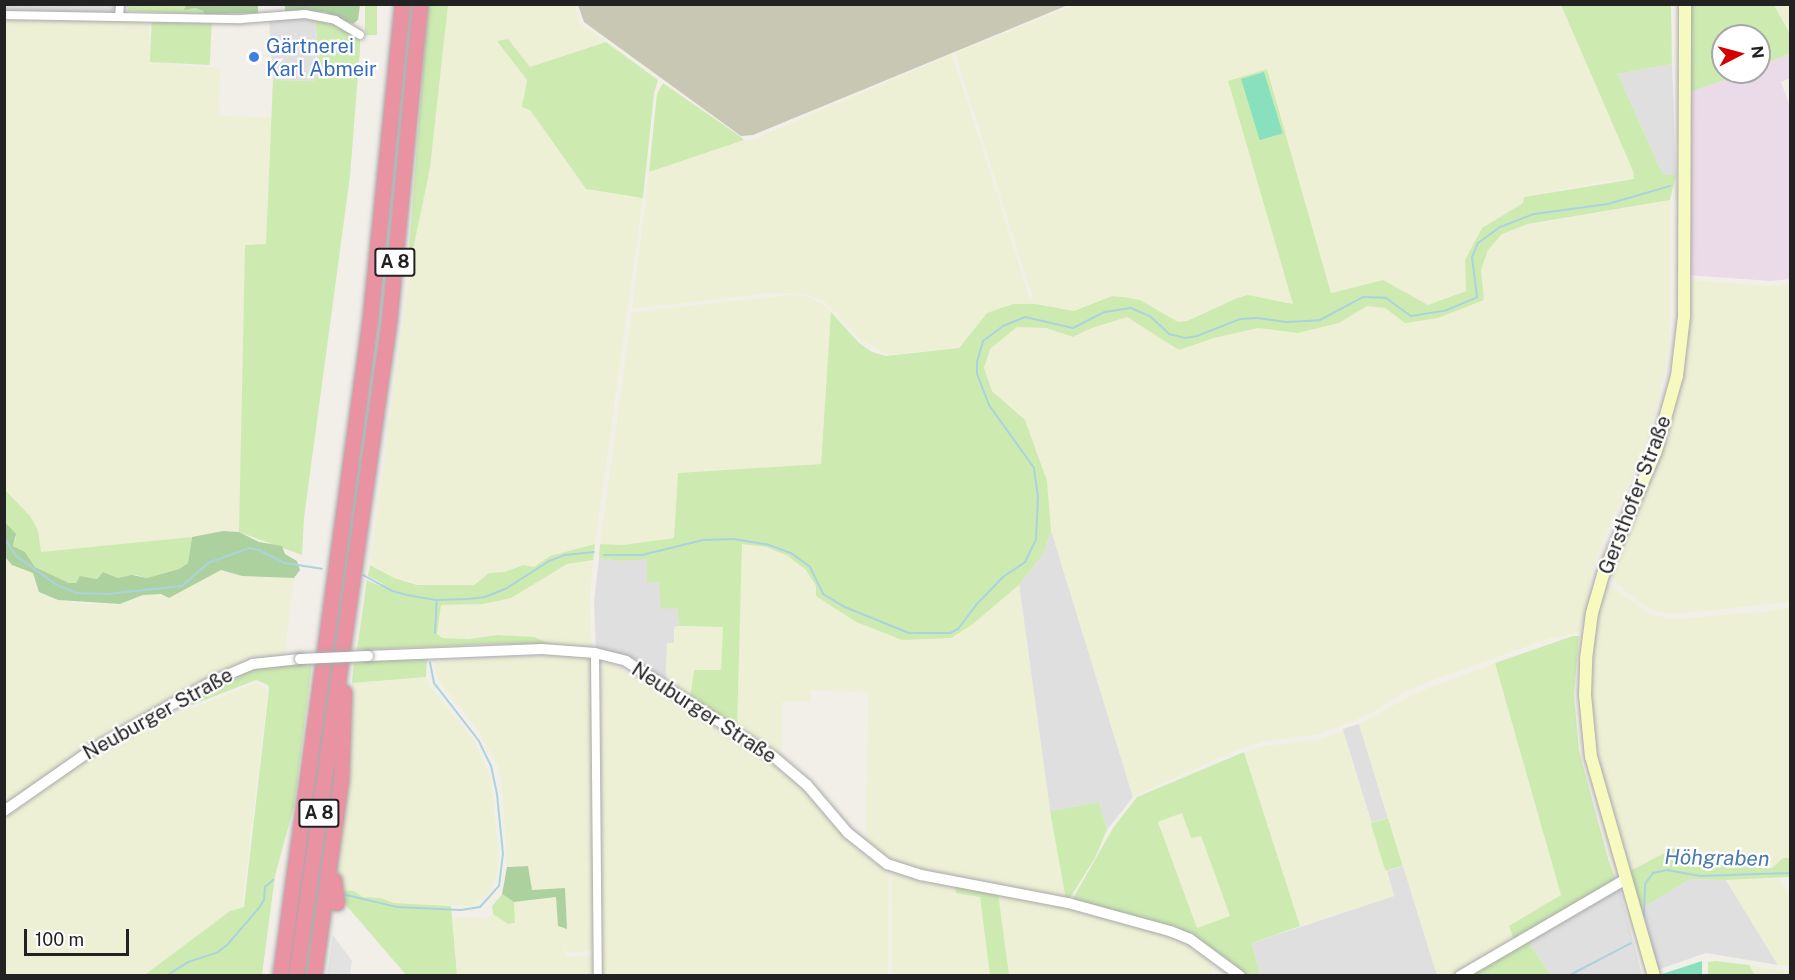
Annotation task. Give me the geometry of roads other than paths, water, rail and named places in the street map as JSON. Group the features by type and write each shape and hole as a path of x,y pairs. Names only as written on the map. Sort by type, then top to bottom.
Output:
{"highway":[{"name":"A 8","path":"280,975 370,318 402,4"},
{"name":"A 8","path":"296,975 388,321 420,4"},
{"path":"314,975 333,853 343,737 342,650"},
{"path":"333,853 335,866 333,885 337,903"}],"main road":[{"name":"Gersthofer Straße","path":"1654,975 1591,757 1586,704 1586,659 1592,613 1607,564 1656,451 1677,376 1684,316 1685,4"}],"street":[{"path":"119,16 120,4"},
{"path":"4,15 241,19 305,14 335,20 360,35"},
{"name":"Neuburger Straße","path":"4,811 93,749 229,673 268,662 542,649 595,653 626,661 774,757 807,785 849,833 887,864 921,875 1068,903 1170,931 1190,939 1240,975"},
{"path":"595,653 598,975"},
{"path":"1460,975 1626,879"}],"waterway":[{"path":"604,555 642,555 703,540 733,539 766,544 791,553 810,567 823,594 845,607 909,633 950,633 958,629 976,605 1003,577 1025,562 1036,539 1038,497 1034,468 989,405 977,374 977,362 983,341 1003,326 1025,317 1073,328 1105,312 1131,308 1151,317 1169,334 1185,338 1197,336 1240,319 1257,318 1286,322 1320,320 1363,297 1386,298 1411,316 1447,310 1477,297 1472,257 1478,243 1500,227 1534,214 1608,204 1670,186"},
{"path":"4,538 16,556 57,585 77,593 108,594 182,586 208,563 249,548 259,550 285,563 322,569"},
{"path":"363,575 392,591 407,595 436,600 468,599 485,597 507,588 549,561 565,555 594,552"},
{"path":"435,633 437,600"},
{"path":"342,894 397,907 461,910 480,907 499,886 503,854 497,794 491,766 479,741 434,683 430,662"},
{"name":"Höhgraben","path":"1644,916 1645,884 1653,873 1667,870 1700,876 1790,873"},
{"path":"166,976 188,962 218,952 227,945 259,908 264,900 265,887 273,880"},
{"name":"Höhgraben","path":"1568,976 1631,943"}],"place":[{"name":"Gärtnerei Karl Abmeir","path":"254,57"}]}
